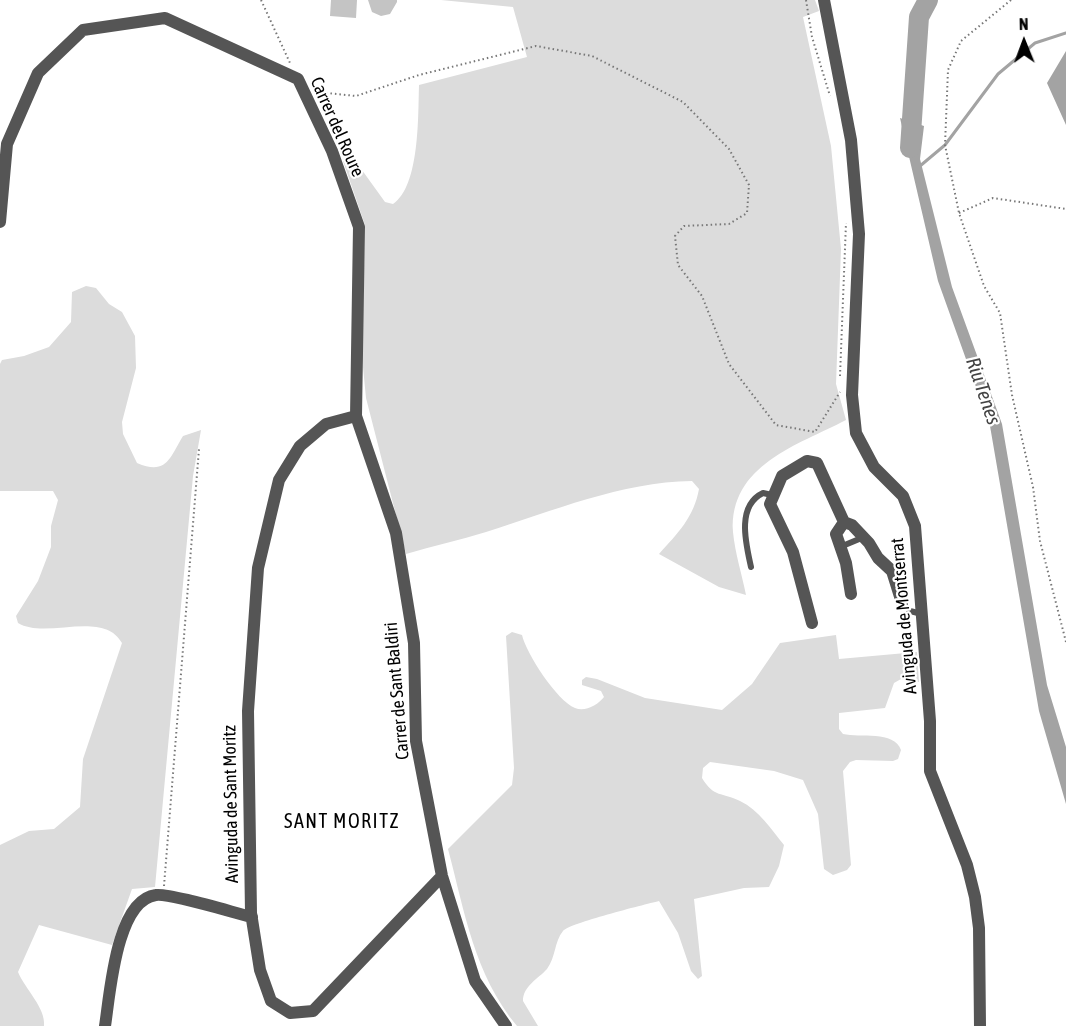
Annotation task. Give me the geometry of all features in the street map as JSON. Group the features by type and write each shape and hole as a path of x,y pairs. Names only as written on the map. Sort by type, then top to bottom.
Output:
{"street":[{"name":"Avinguda de Montserrat","path":"824,0 851,140 859,234 852,395 856,433 874,467 903,496 915,526 930,721 930,771 967,865 975,897 979,928 980,1026"},
{"name":"Carrer del Roure","path":"0,222 7,144 11,134 38,73 83,30 165,18 298,79 332,151 358,227 356,416"},
{"name":"Carrer de Sant Baldiri","path":"356,416 396,533 414,643 416,741 442,876 475,981 506,1026"},
{"name":"Avinguda de Sant Moritz","path":"356,416 326,424 300,446 279,480 258,568 248,711 252,917 260,970 271,1001 290,1013 313,1011 442,876"},
{"path":"812,623 793,552 771,511 772,495 782,476 790,469 807,461 815,461 844,522 852,525 864,537 874,554 892,571 902,603"},
{"path":"844,522 836,534 851,594"},
{"path":"105,1026 124,926 138,903 157,895 252,917"}],"lane":[{"path":"751,567 746,546 746,516 758,495 763,493 772,495"},
{"path":"840,548 864,537"},
{"path":"902,603 910,611 923,615"}],"path":[{"path":"261,0 298,79"},
{"path":"806,0 812,37 831,99"},
{"path":"1011,0 961,41 948,70 945,145 959,213 984,286 1000,313 1012,395 1033,488 1040,542 1066,642"},
{"path":"303,91 356,96 419,75 536,46 592,56 683,102 729,149 749,185 747,213 729,224 684,226 675,236 678,265 702,296 729,364 776,425 815,432 840,392 841,402"},
{"path":"959,213 993,198 1066,209"},
{"path":"840,380 846,220"},
{"path":"166,897 163,878 199,449"}],"shaded area":[{"path":"441,0 815,0 819,11 803,17 831,146 841,249 836,384 846,420 770,460 754,474 742,490 735,509 733,532 746,595 719,587 659,554 679,532 693,508 699,489 692,481 639,486 613,492 486,532 406,554 366,398 362,357 365,225 343,161 354,159 385,202 393,204 402,195 413,166 419,85 527,57 513,7"},
{"path":"86,286 96,288 109,304 122,312 135,336 136,368 122,422 123,434 137,463 161,466 171,457 183,436 201,430 193,476 155,887 132,889 112,945 39,925 18,972 42,1012 44,1026 0,1026 0,845 29,831 54,829 80,807 83,759 122,643 113,633 102,628 88,626 43,629 18,623 16,616 38,581 51,547 51,526 58,500 53,491 0,491 0,364 2,360 24,356 49,347 71,322 72,292"},
{"path":"512,632 522,635 536,664 551,687 568,704 579,709 591,707 604,697 601,691 582,685 582,680 586,677 597,679 645,698 722,710 752,684 780,643 836,635 839,659 917,652 919,682 901,679 894,683 885,708 839,713 839,729 843,734 884,737 897,744 901,750 898,759 893,761 856,760 850,762 843,771 851,865 847,870 833,875 824,869 818,814 803,780 774,771 710,762 703,768 702,778 710,789 753,809 784,845 779,866 769,887 744,888 694,899 702,976 698,979 691,971 678,933 659,901 608,914 568,928 560,935 547,969 525,991 523,1001 538,1026 517,1026 502,1006 481,964 466,919 448,849 512,785 514,768 506,636"}],"water":[{"path":"1066,51 1066,125 1047,83"},
{"path":"900,118 924,126 920,159 952,287 1002,424 1047,685 1066,747 1066,804 1039,711 990,426 938,281"}],"building":[{"path":"331,0 357,0 356,18 330,16"},
{"path":"368,0 397,0 397,2 390,14 381,16 372,12"}],"waterway":[{"name":"Riu Tenes","path":"910,148 919,17 928,0"},
{"path":"920,166 945,145 998,74 1035,43 1066,33"}],"district":[{"name":"SANT MORITZ","path":"342,822"}]}
